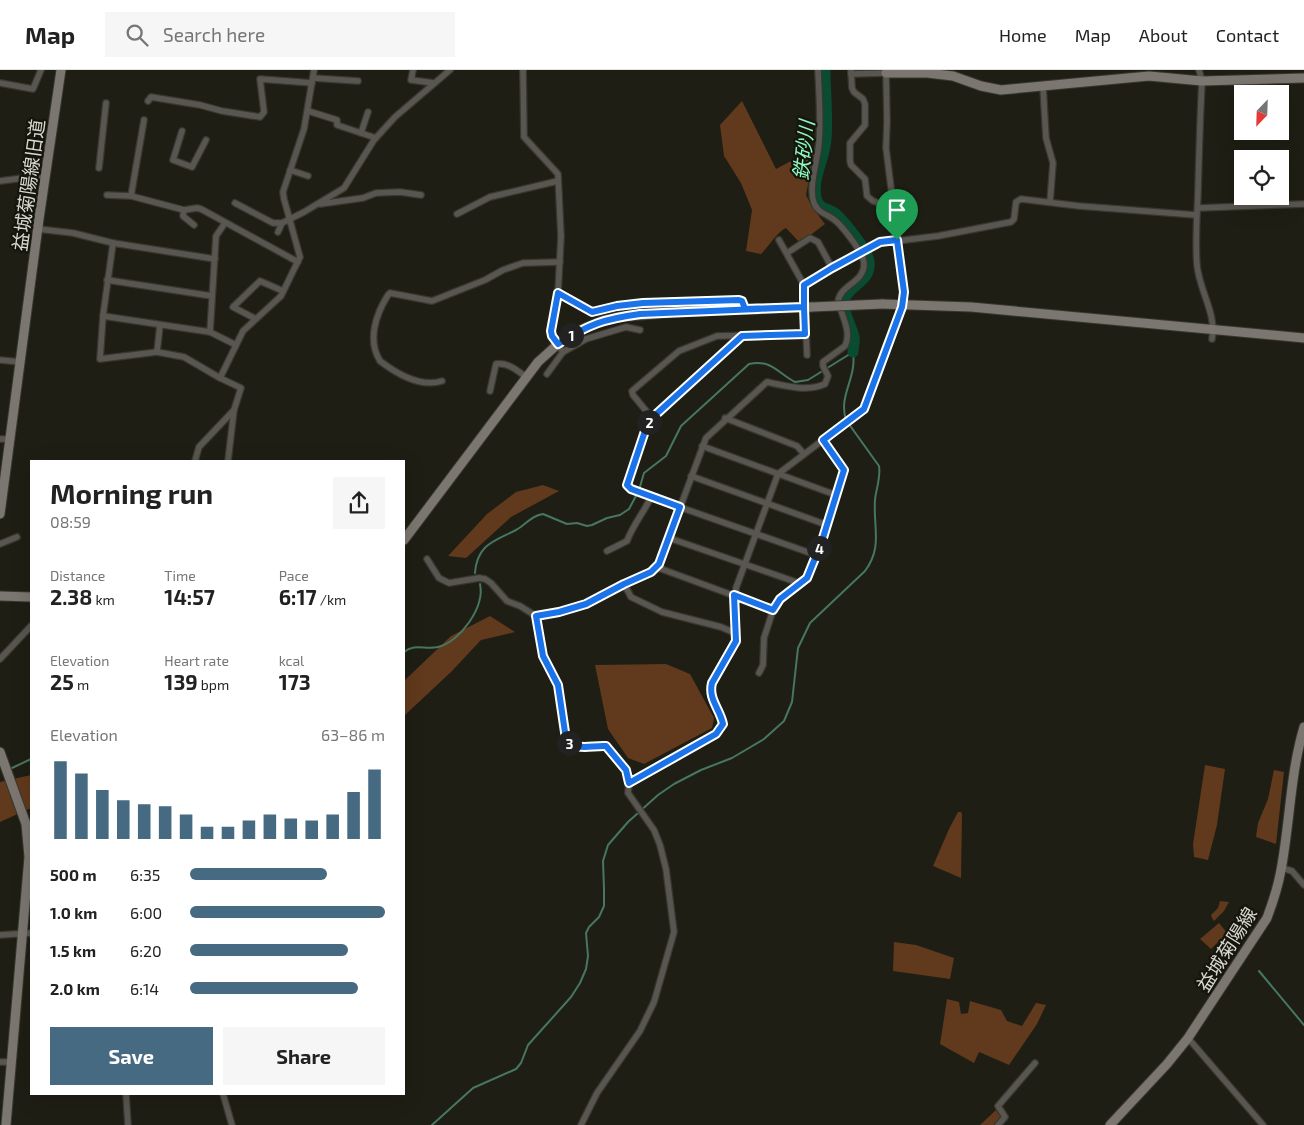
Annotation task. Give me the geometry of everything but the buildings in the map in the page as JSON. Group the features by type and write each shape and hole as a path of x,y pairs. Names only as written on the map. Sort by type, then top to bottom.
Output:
{"street":[{"path":"0,83 33,89 42,70"},
{"name":"益城菊陽線旧道","path":"0,514 61,70"},
{"path":"220,378 243,331 280,296 300,257 283,192 299,147 308,111 314,70"},
{"path":"412,70 412,80 436,81"},
{"path":"436,81 439,70"},
{"path":"278,232 282,223 289,218 318,204 344,188 376,138 395,116 450,70"},
{"path":"524,70 524,137 558,174 561,237 560,262 558,293 551,331 552,336 563,352"},
{"path":"427,559 439,578 449,583 478,578 485,579 507,601 520,606 536,616 586,604 651,572 656,567 669,538 702,446 706,438 725,418 767,382 814,388 825,384 828,379 823,362 847,343 848,336 838,298 843,290 858,279 864,265 859,250 836,221 820,212 812,196 820,142 818,70"},
{"path":"1199,70 1202,81 1198,208 1196,215 1197,267 1214,330 1212,340"},
{"path":"893,202 879,204 867,196 865,179 851,165 850,143 864,125 865,104 863,99 852,88 851,72 927,73 953,76 981,86 1001,90 1150,76 1202,81 1304,78"},
{"path":"629,783 716,734 723,724 711,697 710,690 712,683 736,641 734,595 778,474 858,414 867,403 903,304 904,292 886,148 886,72"},
{"path":"148,101 151,97 260,118 264,112 260,79 358,81"},
{"path":"1044,86 1046,138 1053,163 1050,202"},
{"path":"98,168 106,103"},
{"path":"308,111 338,118 337,125 376,138"},
{"path":"361,133 368,112"},
{"path":"131,196 144,120"},
{"path":"182,130 173,160 192,167 206,140"},
{"path":"290,170 308,176"},
{"path":"0,180 46,175"},
{"path":"457,214 490,197 558,181"},
{"path":"318,204 362,198 376,193 400,192 421,195"},
{"path":"107,195 131,196 184,210 201,209 298,262"},
{"path":"804,285 880,242 938,236 1012,222 1016,202 1020,199 1196,215"},
{"path":"235,203 273,223 282,223"},
{"path":"1198,208 1304,204"},
{"path":"184,210 183,216 194,225"},
{"path":"210,332 216,236 225,223"},
{"path":"38,229 215,259"},
{"path":"787,253 810,238 815,239 832,268"},
{"path":"779,240 804,285 808,307 805,334 807,354"},
{"path":"113,243 107,280 100,359 157,352 184,357 241,388 234,410 228,460"},
{"path":"442,381 433,384 402,377 378,358 374,334 378,312 388,294 432,301 523,263 560,262"},
{"path":"107,280 212,296"},
{"path":"256,319 233,307 260,281 283,291"},
{"path":"558,293 592,312 617,306 713,300 739,300 742,301 745,309"},
{"path":"405,539 538,362 558,344 590,325 619,317 640,314 745,309 903,304 971,307 1304,338"},
{"path":"103,316 210,332 236,345"},
{"path":"157,352 160,325"},
{"path":"547,374 563,352 586,339 626,328 640,330"},
{"path":"652,418 633,395 633,389 679,351 718,336 805,334"},
{"path":"742,336 652,418 647,425 627,483 631,489 649,496 816,555"},
{"path":"0,360 20,362"},
{"path":"490,391 496,364 499,363 514,368 526,377"},
{"path":"195,460 200,447 234,410"},
{"path":"725,418 797,446 804,454"},
{"path":"0,439 10,439"},
{"path":"759,673 763,665 764,638 773,610 780,599 807,578 827,525 844,470 823,440"},
{"path":"702,446 836,494"},
{"path":"691,476 827,525"},
{"path":"607,551 627,541 644,511 649,496"},
{"path":"0,544 17,537"},
{"path":"669,538 799,583"},
{"path":"656,567 773,610"},
{"path":"624,584 631,597 662,612 735,633"},
{"path":"0,596 30,597"},
{"path":"536,616 543,656 558,685 566,739 570,744 579,748 606,746 626,770 629,783 628,793 654,830 666,869 674,932 667,961 650,1010 640,1031 597,1093 581,1125"},
{"path":"0,659 30,627"},
{"name":"益城菊陽線","path":"1110,1125 1167,1064 1188,1038 1267,918 1282,868 1293,777 1304,727"},
{"path":"0,752 29,824 27,934 11,1062 6,1125"},
{"path":"1282,868 1292,871 1304,885"},
{"path":"0,935 27,934"},
{"path":"1188,1038 1263,1125"},
{"path":"0,1062 11,1062"},
{"path":"998,1125 1005,1117 998,1106 1035,1063"},
{"path":"126,1095 128,1125"},
{"path":"223,1095 232,1125"}],"shaded area":[{"path":"742,101 776,169 815,148 806,195 812,207 825,224 800,243 786,228 777,235 761,254 746,251 752,210 741,183 724,156 720,125"},
{"path":"543,485 559,491 511,517 466,558 448,556 487,514 516,492"},
{"path":"490,616 515,632 481,640 452,671 405,715 405,680 451,636"},
{"path":"666,664 690,674 714,718 712,728 644,764 628,758 608,729 595,665"},
{"path":"1205,765 1225,769 1217,825 1208,860 1194,857 1193,844"},
{"path":"1274,770 1284,772 1276,844 1256,837 1258,823 1268,799"},
{"path":"30,775 30,808 0,822 0,782"},
{"path":"958,812 962,814 961,878 933,866"},
{"path":"1220,901 1229,902 1224,911 1214,921 1211,915 1218,908"},
{"path":"1219,923 1227,933 1211,949 1200,939"},
{"path":"894,942 916,945 954,958 950,979 893,971"},
{"path":"947,999 959,1002 961,1014 968,1013 970,1001 1001,1010 1007,1021 1022,1026 1036,1003 1046,1005 1037,1024 1009,1065 979,1052 974,1063 940,1044"},
{"path":"996,1110 1002,1118 996,1125 980,1125"}],"waterway":[{"name":"鉄砂川","path":"825,70 826,139 817,175 816,198 819,205 836,214 845,223 860,243 869,261 867,274 850,291 844,301 844,309 854,337 853,352"},
{"path":"432,1125 473,1088 516,1069 521,1063 528,1045 571,997 580,983 586,969 588,956 586,933 599,917 604,906 603,861 608,845 628,822 658,795 701,770 732,758 764,739 784,721 792,702 798,648 810,623 865,571 871,562 876,545 875,500 879,479 879,466 846,420 844,403 854,362 853,352 808,380 795,382 769,365 763,363 749,364 681,426 666,456 644,473 639,490"},
{"path":"475,573 479,556 488,545 535,517 543,514 567,524 592,525 607,518 620,515 629,509 637,494"},
{"path":"405,651 416,647 438,647 455,638 475,613 481,593 480,584"},
{"path":"12,768 30,759"},
{"path":"1259,971 1304,1025"}],"route":[{"path":"897,240 880,242 804,285 804,307 745,309 742,301 739,300 713,300 643,303 617,306 592,312 558,293 551,331 558,344 590,325 619,317 640,314 804,307 805,334 742,336 652,418 647,425 627,485 631,489 680,507 659,564 651,572 586,604 536,616 543,656 558,685 566,739 570,744 579,748 606,746 626,770 629,783 716,734 723,724 711,697 710,690 712,683 736,641 734,595 773,610 780,599 807,578 822,541 844,470 823,440 864,409 902,307 904,292 897,240"}]}
